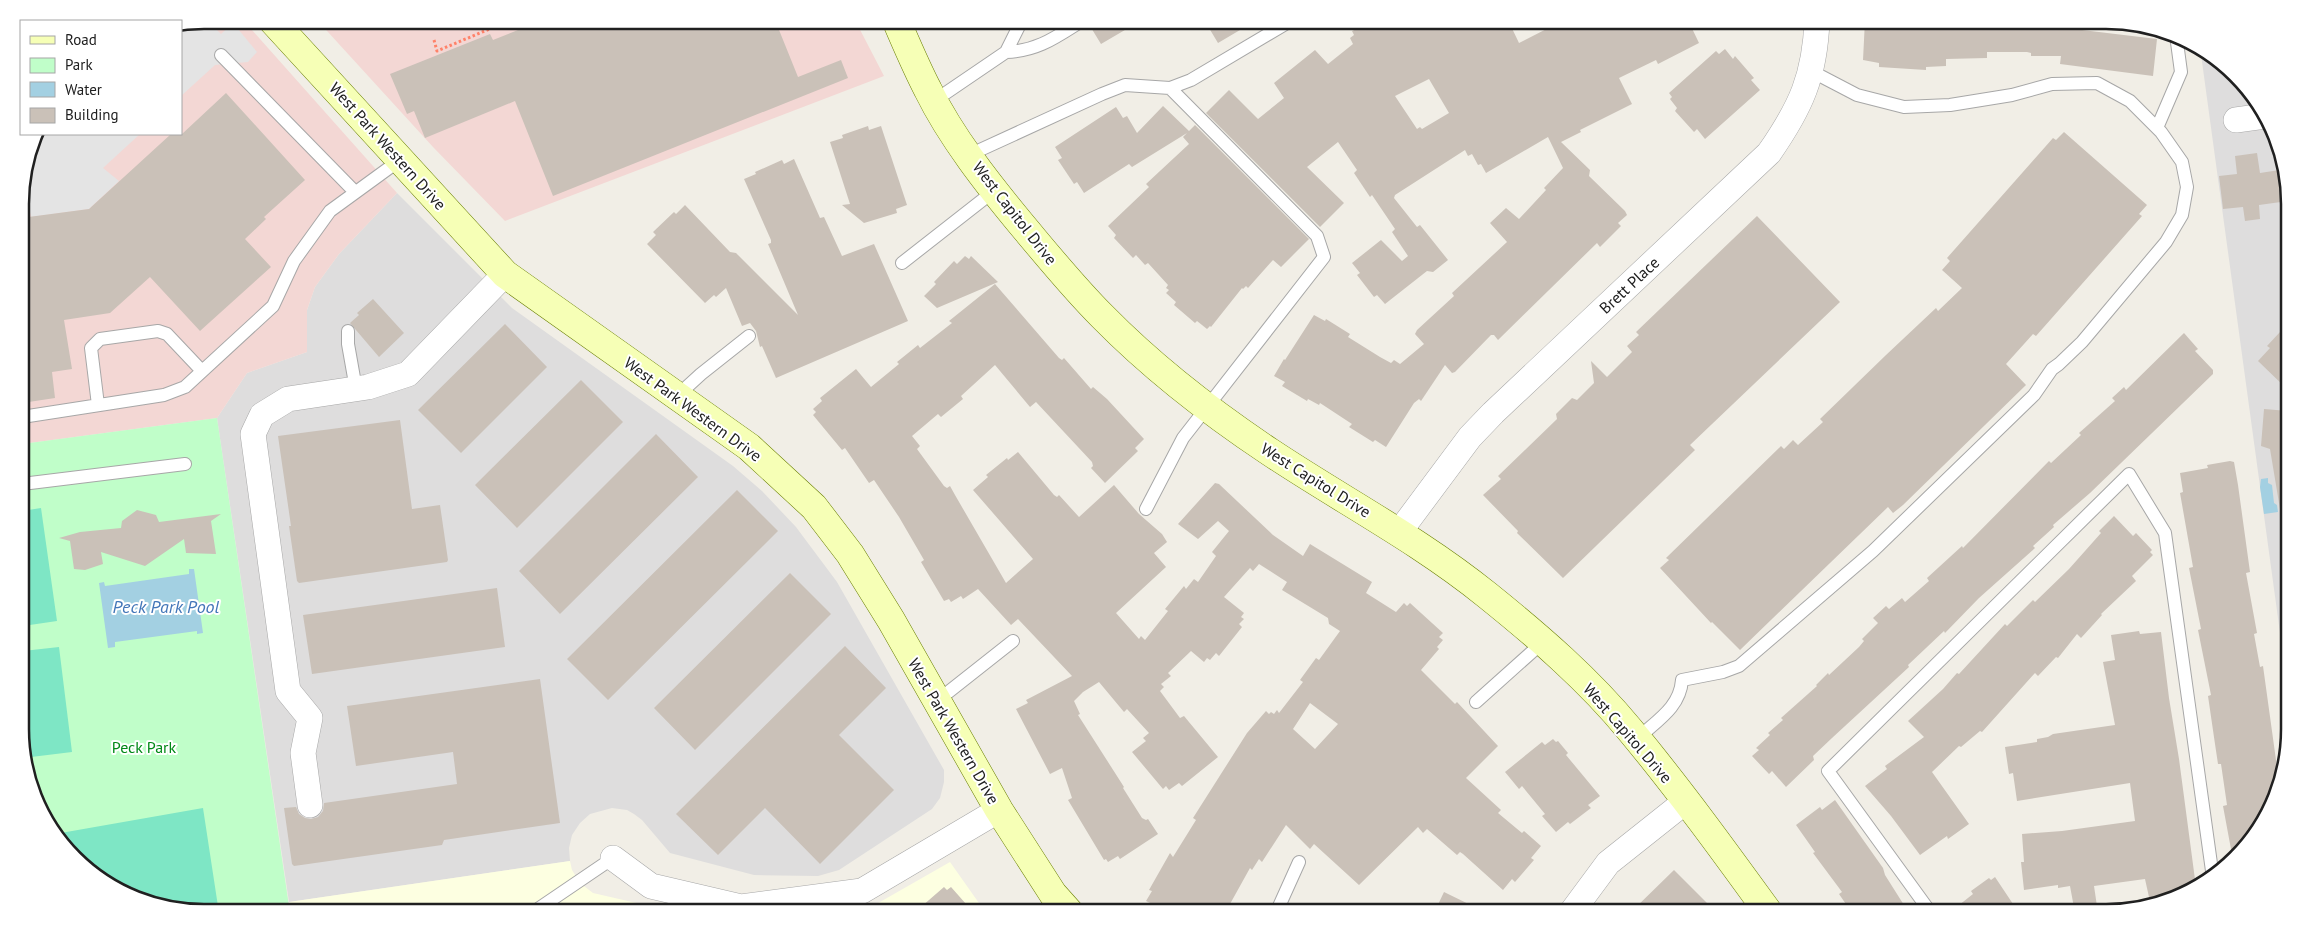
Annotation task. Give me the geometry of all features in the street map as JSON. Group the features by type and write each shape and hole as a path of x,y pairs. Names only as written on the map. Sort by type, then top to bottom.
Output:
{"street":[{"name":"West Park Western Drive","path":"280,29 505,274 749,447 814,507 850,554 999,810 1053,894 1062,904"},
{"name":"West Capitol Drive","path":"900,29 934,101 994,191 1062,274 1103,317 1161,370 1206,406 1269,452 1400,531 1457,571 1543,642 1600,697 1637,739 1711,831 1763,904"},
{"name":"Brett Place","path":"1400,531 1481,425 1770,153 1791,122 1811,71 1816,53 1817,29"},
{"path":"2236,120 2258,117"},
{"path":"310,805 303,753 310,718 288,691 253,434 262,415 288,399 368,387 408,374 505,274"},
{"path":"1578,904 1608,863 1686,801"},
{"path":"804,904 862,891 999,810"},
{"path":"613,858 651,886 728,904"}],"lane":[{"path":"934,101 1006,52 1018,29"},
{"path":"1006,52 1024,52 1046,44 1069,29"},
{"path":"969,154 1125,85 1170,88 1191,80 1277,29"},
{"path":"2157,128 2182,72 2178,44"},
{"path":"221,55 355,192"},
{"path":"1637,739 1673,706 1681,693 1682,680 1723,672 1738,666 1873,551 2034,395 2052,368 2059,364 2088,335 2166,242 2182,216 2187,187 2182,162 2157,128 2130,100 2097,83 2052,84 2012,95 1950,105 1904,107 1857,95 1811,71"},
{"path":"1146,509 1183,438 1206,406 1324,257 1317,236 1170,88"},
{"path":"29,416 174,393 185,387 273,306 294,261 330,212 400,160"},
{"path":"902,263 994,191"},
{"path":"98,405 91,348 100,339 158,331 167,334 202,371"},
{"path":"348,331 348,344 356,389"},
{"path":"677,396 701,374 749,336"},
{"path":"29,483 185,464"},
{"path":"1924,904 1828,772 2129,474 2165,533 2213,868"},
{"path":"937,701 1013,641"},
{"path":"1476,702 1543,642"},
{"path":"545,904 613,858"},
{"path":"1280,904 1298,862"}],"path":[{"path":"434,40 437,51 486,29"}],"shaded area":[{"path":"216,29 221,34 226,29 238,29 257,52 248,62 215,65 182,95 182,30"},
{"path":"251,29 397,193 339,254 315,287 307,310 307,352 247,373 217,418 29,443 29,192 35,159 43,135 182,135 182,30"},
{"path":"325,29 860,29 884,76 505,221 433,147"},
{"path":"2201,57 2222,72 2238,88 2252,107 2268,137 2280,181 2281,640"},
{"path":"43,135 139,135 103,168 119,181 89,209 31,217 29,208 30,181"},
{"path":"397,193 512,308 733,466 762,491 796,527 837,582 944,770 944,782 940,798 932,809 839,870 818,876 754,875 670,853 642,820 627,810 612,808 590,814 580,823 572,835 569,848 570,861 289,902 217,418 247,373 307,352 307,310 315,287 339,254"},
{"path":"570,861 572,870 580,883 593,893 641,904 289,904 289,902"},
{"path":"950,862 980,904 876,904"}],"green space":[{"name":"Peck Park","path":"217,418 289,904 181,903 148,895 126,886 88,861 72,845 47,807 32,763 29,741 29,443"},
{"path":"41,508 57,621 29,625 29,510"},
{"path":"59,647 72,752 31,757 29,741 29,650"},
{"path":"203,808 218,904 181,903 148,895 126,886 88,861 63,833"}],"water":[{"path":"2268,478 2268,483 2272,485 2274,503 2277,505 2278,512 2264,514 2260,487 2261,479"},
{"name":"Peck Park Pool","path":"189,569 194,569 203,633 197,634 197,631 115,642 115,647 108,648 99,583 104,582 105,586 189,574"}],"building":[{"path":"520,29 779,29 798,77 841,60 848,78 553,196 515,101 425,138 414,111 407,114 390,74 490,34 493,40"},
{"path":"1092,29 1127,29 1101,44"},
{"path":"1210,29 1242,29 1218,43"},
{"path":"1356,29 1512,29 1519,43 1546,29 1692,29 1699,43 1658,64 1656,60 1619,78 1632,104 1580,130 1581,132 1561,142 1590,170 1589,176 1625,211 1627,215 1618,223 1621,226 1600,247 1597,243 1498,340 1494,335 1491,335 1455,372 1452,373 1445,365 1421,401 1419,399 1414,403 1386,447 1375,440 1373,442 1349,427 1352,424 1320,403 1319,405 1308,399 1307,401 1282,386 1285,382 1274,376 1284,359 1314,315 1325,321 1326,319 1350,334 1348,337 1380,357 1391,363 1394,360 1400,364 1424,344 1415,334 1417,330 1454,296 1452,293 1507,242 1490,223 1506,208 1519,219 1563,168 1548,137 1486,173 1481,164 1478,165 1472,154 1468,156 1465,150 1395,195 1394,198 1417,227 1420,225 1448,260 1433,272 1427,271 1385,304 1377,295 1374,297 1357,275 1360,273 1352,263 1381,240 1402,261 1408,256 1392,232 1395,229 1372,195 1370,197 1354,173 1357,170 1338,142 1307,167 1344,203 1320,227 1206,113 1229,90 1258,119 1284,98 1274,83 1315,50 1328,64 1353,44 1350,38 1354,35 1352,31","holes":["1429,79 1449,113 1422,129 1420,127 1417,129 1395,96"]},
{"path":"1865,29 2074,29 2157,39 2153,76 2060,64 2061,56 2031,56 2031,53 2027,52 1987,52 1987,58 1946,59 1946,66 1926,67 1926,70 1879,67 1879,63 1863,60"},
{"path":"1725,49 1733,59 1735,56 1754,78 1751,80 1760,90 1705,139 1697,129 1694,132 1675,111 1677,108 1670,99 1672,97 1669,93 1716,51 1719,54"},
{"path":"226,93 305,180 264,217 266,219 245,239 271,267 200,331 150,277 110,313 64,320 72,369 52,372 55,398 29,402 29,217 89,209 170,135 182,134"},
{"path":"1163,106 1189,131 1195,125 1309,239 1281,267 1273,260 1248,288 1246,286 1242,288 1211,327 1207,329 1197,321 1195,323 1174,305 1176,302 1166,293 1169,290 1166,288 1168,285 1148,263 1145,265 1136,255 1133,258 1114,238 1116,235 1108,226 1149,187 1146,184 1189,144 1183,137 1187,133 1132,167 1129,164 1084,193 1077,182 1074,184 1058,160 1062,158 1055,147 1116,107 1123,118 1127,116 1137,133"},
{"path":"868,126 869,130 881,126 907,205 896,209 897,213 864,223 842,205 850,204 830,142 843,138 842,135"},
{"path":"2064,132 2147,205 2139,214 2142,216 2036,336 2033,334 2006,364 2026,385 1903,505 1893,513 1888,507 1740,650 1711,623 1660,568 1669,560 1666,558 1781,446 1784,449 1793,440 1798,445 1823,422 1820,419 1886,355 1936,308 1938,311 1962,288 1942,270 1950,261 1947,258 2053,138 2056,140"},
{"path":"2257,153 2260,173 2278,170 2281,202 2259,205 2260,219 2245,221 2243,207 2223,209 2219,176 2237,174 2235,156"},
{"path":"794,159 820,218 824,217 842,256 874,244 908,321 776,378 762,346 760,347 756,331 750,323 742,326 726,288 716,297 714,295 705,303 647,244 656,235 653,232 674,212 676,214 685,205 730,252 736,253 798,315 768,244 771,243 771,240 744,179 782,160 784,164"},
{"path":"1757,216 1840,302 1690,445 1695,450 1563,578 1517,533 1518,531 1483,495 1501,479 1498,476 1557,419 1556,414 1572,398 1577,400 1594,383 1591,361 1607,377 1632,352 1627,346 1639,335 1636,332"},
{"path":"965,256 969,259 971,256 998,282 937,308 924,296 936,284 934,282 954,261 957,264"},
{"path":"995,284 1059,358 1062,360 1064,358 1091,389 1093,387 1107,399 1144,439 1135,448 1138,451 1105,483 1091,468 1093,466 1092,462 1036,402 1030,407 995,365 961,396 963,399 941,417 938,414 912,436 920,446 917,449 944,486 947,488 950,486 1006,583 1033,559 973,490 988,477 986,475 1007,458 1008,460 1018,452 1054,495 1057,497 1059,495 1079,517 1114,485 1139,514 1162,534 1167,542 1154,553 1166,567 1116,613 1139,639 1141,636 1145,640 1168,611 1165,609 1184,586 1186,589 1194,579 1198,582 1216,556 1212,552 1229,531 1218,521 1198,539 1178,524 1215,483 1219,484 1273,535 1303,556 1310,544 1372,582 1366,593 1396,612 1404,603 1407,606 1410,603 1443,633 1439,637 1443,640 1437,647 1439,649 1421,670 1455,704 1457,702 1498,746 1466,778 1501,810 1498,813 1522,833 1524,831 1541,846 1531,858 1534,860 1515,882 1512,879 1503,890 1463,854 1460,852 1457,855 1427,829 1423,833 1418,827 1359,885 1314,844 1310,849 1286,825 1262,862 1259,859 1252,870 1250,868 1230,904 1150,904 1146,901 1152,891 1149,890 1170,853 1173,857 1196,820 1193,818 1247,733 1266,711 1269,714 1271,712 1274,714 1277,710 1279,713 1303,682 1300,680 1316,658 1319,660 1340,631 1329,624 1328,618 1282,590 1287,582 1259,564 1253,571 1250,568 1224,597 1244,613 1241,617 1244,619 1239,624 1242,627 1219,656 1216,653 1210,660 1207,658 1204,662 1191,651 1168,673 1171,676 1161,684 1164,687 1160,691 1180,718 1184,716 1218,757 1182,786 1179,783 1169,790 1166,786 1163,789 1132,752 1146,741 1143,738 1149,733 1127,709 1124,712 1099,682 1083,692 1074,701 1080,714 1078,715 1123,788 1142,818 1148,819 1158,834 1120,859 1118,856 1108,862 1106,859 1104,860 1068,800 1072,798 1062,768 1050,774 1016,709 1028,703 1026,700 1072,676 1018,619 1011,625 978,589 963,599 961,596 951,602 949,599 944,601 921,562 924,560 899,517 874,480 869,483 845,448 842,450 813,415 816,412 813,409 822,401 820,398 856,369 871,387 899,364 897,362 918,345 920,348 952,323 949,321","holes":["1310,703 1338,724 1315,749 1293,729"]},
{"path":"373,299 404,333 379,357 350,323 359,315 357,313"},
{"path":"505,324 547,367 461,453 418,410"},
{"path":"2280,332 2281,383 2258,361 2270,348 2267,346"},
{"path":"2184,333 2198,349 2195,351 2213,370 2213,374 2090,493 2053,525 2054,527 2033,546 2035,548 1979,598 1945,633 1944,631 1908,665 1909,667 1813,756 1814,760 1786,787 1772,771 1769,774 1752,756 1759,750 1756,748 1770,735 1768,733 1783,720 1781,718 1817,686 1828,673 1829,675 1859,647 1864,641 1862,639 1878,623 1873,618 1886,606 1889,609 1902,598 1905,602 1929,581 1927,578 1962,546 1963,548 2049,461 2051,463 2081,435 2079,433 2115,401 2112,398 2124,387 2126,390"},
{"path":"581,380 623,422 517,528 475,485"},
{"path":"2264,409 2281,410 2281,509 2270,449 2261,446"},
{"path":"400,420 412,509 440,505 447,562 299,583 297,581 289,526 291,526 278,436"},
{"path":"656,434 698,477 560,614 519,571"},
{"path":"2234,462 2250,572 2246,573 2257,633 2254,634 2260,667 2263,666 2277,767 2263,807 2252,826 2231,852 2223,806 2227,805 2221,764 2218,764 2208,696 2211,695 2198,630 2201,629 2189,568 2193,567 2180,493 2183,492 2180,473 2208,468 2207,465"},
{"path":"737,490 778,531 608,700 567,659"},
{"path":"137,510 156,515 159,522 221,514 211,521 216,554 186,553 184,539 145,566 101,552 103,564 85,570 74,569 70,541 59,538 80,532 121,528 122,521"},
{"path":"2114,516 2133,536 2136,533 2152,550 2150,552 2153,555 2132,576 2136,581 2101,614 2081,638 2077,634 2058,658 2056,657 2038,676 2035,673 1982,732 1980,731 1961,747 1959,746 1932,772 1969,824 1948,839 1947,836 1920,855 1891,816 1865,786 1887,769 1885,766 1924,737 1908,721 1943,689 1957,673 1959,674 2005,624 2007,626 2033,600 2035,602 2069,569 2101,533 2099,531"},
{"path":"790,573 831,614 695,750 654,708"},
{"path":"497,588 505,647 312,674 303,615"},
{"path":"2139,631 2140,634 2161,632 2195,880 2173,891 2149,898 2145,879 2094,886 2097,904 2073,904 2070,886 2058,888 2058,885 2024,890 2021,862 2024,862 2022,834 2062,831 2135,821 2130,783 2017,801 2013,773 2009,774 2005,747 2037,742 2037,739 2053,734 2115,725 2103,662 2115,660 2111,635"},
{"path":"845,646 886,688 839,735 894,790 820,864 765,808 718,855 676,814"},
{"path":"540,679 560,823 444,840 442,845 294,866 292,864 284,808 296,807 299,814 311,819 318,817 323,811 324,803 457,784 453,752 356,766 347,706"},
{"path":"1553,739 1556,742 1558,741 1568,753 1566,755 1600,796 1588,805 1591,808 1556,832 1542,816 1545,814 1522,786 1519,789 1505,772 1542,742 1545,745"},
{"path":"1835,800 1883,868 1885,875 1903,904 1846,904 1839,894 1842,892 1813,853 1815,852 1796,825 1820,807 1822,810"},
{"path":"1674,870 1708,904 1639,904"},
{"path":"1995,877 2013,904 1960,904 1973,894 1971,891 1989,878 1991,880"},
{"path":"944,887 947,890 951,887 966,904 924,904"},
{"path":"1444,892 1469,904 1438,904"}]}
